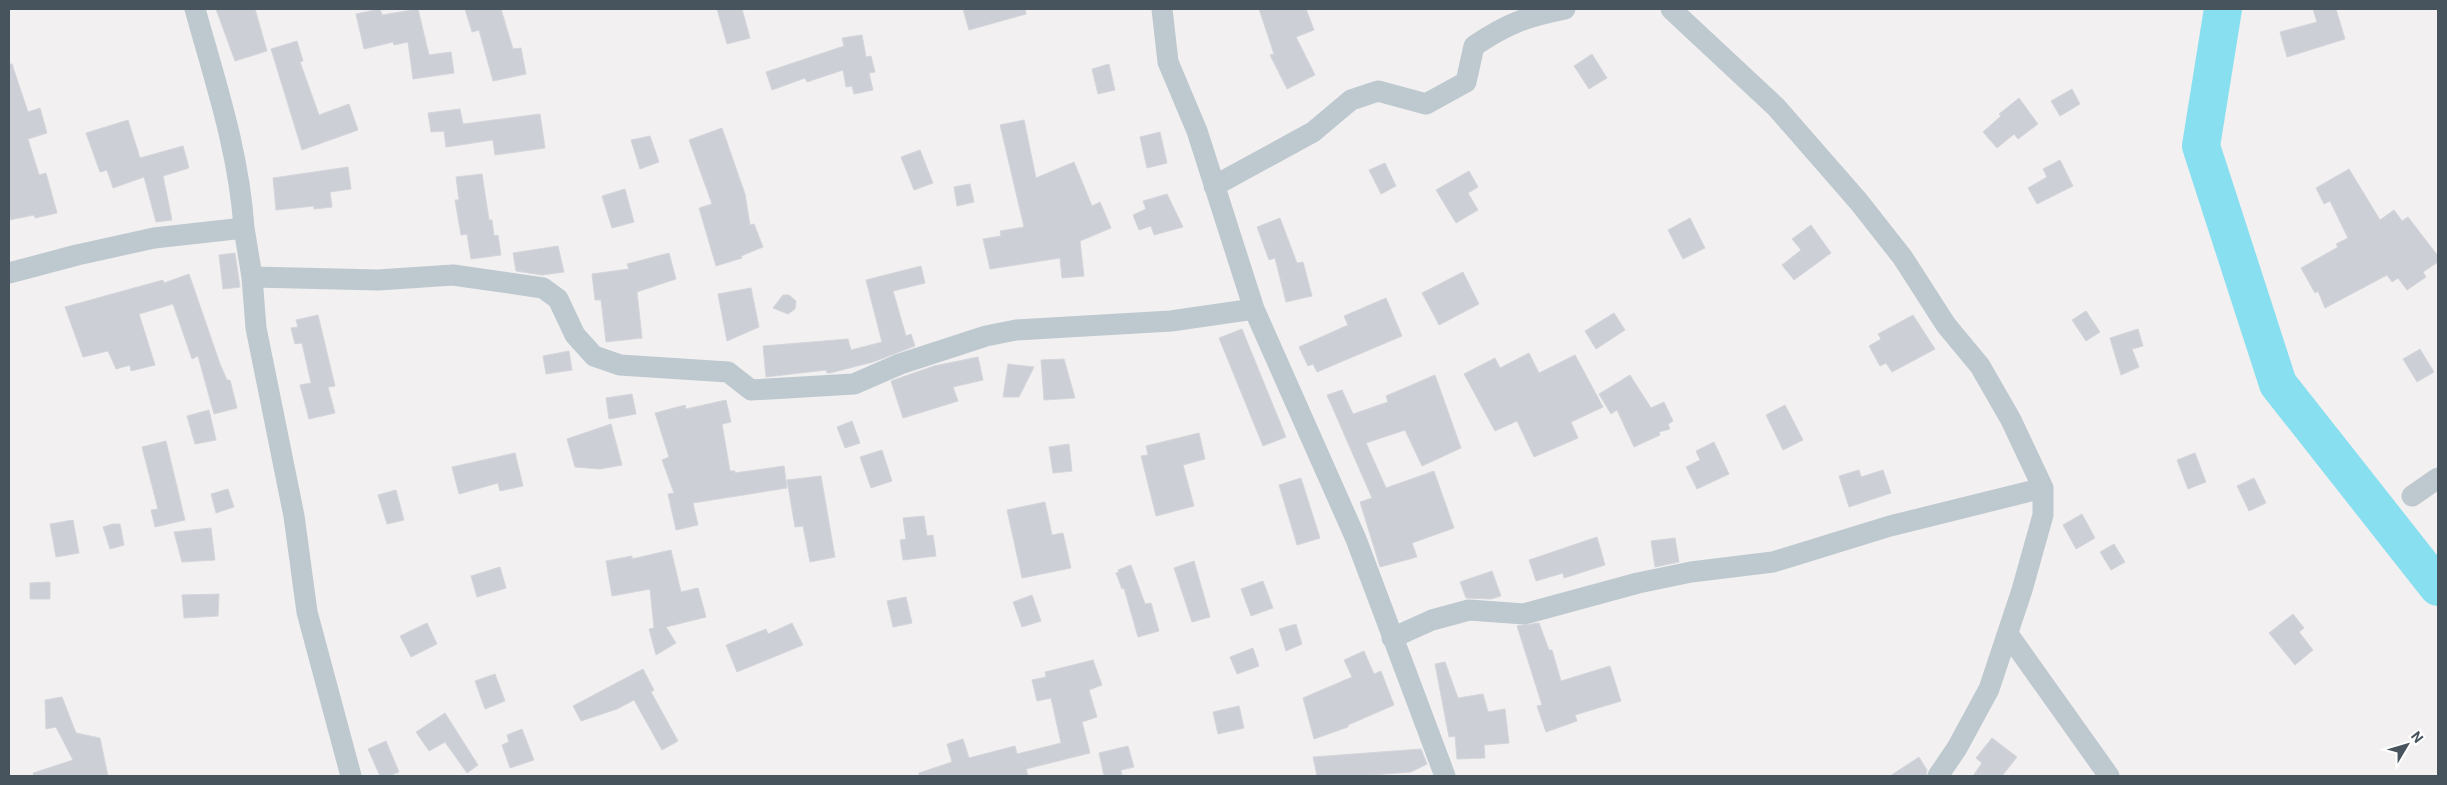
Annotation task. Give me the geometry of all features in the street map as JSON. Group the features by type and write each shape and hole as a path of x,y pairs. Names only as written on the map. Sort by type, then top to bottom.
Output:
{"street":[{"path":"196,9 229,130 242,199 256,328 294,516 307,612 351,776"},
{"path":"1162,9 1168,62 1197,131 1254,309 1356,539 1445,776"},
{"path":"1214,186 1312,132 1350,100 1378,91 1426,104 1466,82 1474,46 1523,18 1565,9"},
{"path":"1671,9 1776,108 1859,202 1903,258 1946,325 1985,373 2011,420 2043,488 2043,515 2022,590 1989,689 1957,748 1938,776"},
{"path":"9,273 154,238 244,228"},
{"path":"252,278 378,280 453,275 543,288 558,298 575,335 594,356 620,365 728,372 751,390 854,384 900,364 986,336 1016,330 1171,321 1254,309"},
{"path":"2412,496 2438,478"},
{"path":"1392,638 1432,620 1469,610 1524,614 1638,583 1691,572 1773,562 1890,526 2043,488"},
{"path":"2008,634 2109,776"}],"building":[{"path":"216,9 255,9 267,51 235,61"},
{"path":"380,9 382,15 418,9 429,55 451,52 454,73 413,79 408,42 394,45 393,42 364,49 356,14"},
{"path":"465,9 501,9 513,49 521,48 526,74 493,81 479,30 472,32"},
{"path":"717,9 742,9 750,38 727,44"},
{"path":"963,9 1025,9 1026,14 969,30"},
{"path":"1259,9 1306,9 1314,30 1296,37 1315,75 1287,89 1270,55 1274,54"},
{"path":"2313,9 2336,9 2345,39 2287,57 2280,32 2317,22"},
{"path":"862,35 866,57 871,56 875,72 869,73 873,90 854,94 852,86 846,87 843,70 807,82 805,78 772,90 766,72 844,46 842,38"},
{"path":"297,41 303,61 300,62 319,115 349,104 358,130 302,150 271,49"},
{"path":"1592,54 1607,78 1589,89 1574,66"},
{"path":"9,64 12,64 28,112 40,108 47,133 28,139 39,175 46,173 57,213 35,218 34,215 9,220"},
{"path":"1109,64 1115,90 1098,94 1092,69"},
{"path":"2072,89 2080,104 2060,116 2051,101"},
{"path":"2019,98 2038,124 2018,139 2014,134 1997,148 1983,132 2001,116 1999,114"},
{"path":"460,109 463,124 540,114 545,148 495,155 493,140 446,147 444,131 431,132 428,113"},
{"path":"128,120 140,158 183,146 189,168 163,176 172,220 156,222 144,177 113,188 107,170 100,172 86,133"},
{"path":"1024,120 1036,178 1074,162 1092,206 1100,202 1111,228 1080,241 1084,276 1062,278 1060,258 990,269 983,239 1001,236 1000,231 1024,227 1000,125"},
{"path":"722,128 745,194 750,225 754,224 763,247 741,256 742,258 716,266 699,208 712,204 689,140"},
{"path":"1160,132 1167,163 1147,168 1140,137"},
{"path":"650,136 659,162 640,169 631,140"},
{"path":"920,150 933,183 914,190 901,157"},
{"path":"2060,160 2073,186 2037,204 2028,188 2047,177 2043,169"},
{"path":"1385,163 1396,186 1381,194 1369,170"},
{"path":"348,167 351,189 330,192 332,207 314,209 314,206 276,210 273,178"},
{"path":"2349,169 2380,220 2394,210 2402,221 2408,217 2438,256 2438,262 2423,272 2426,277 2407,290 2398,278 2392,282 2387,275 2325,308 2318,291 2315,293 2301,268 2338,247 2336,244 2348,238 2330,201 2324,204 2316,188"},
{"path":"1469,171 1478,187 1468,193 1478,210 1456,223 1436,190"},
{"path":"482,174 489,220 492,220 494,236 498,235 501,255 471,259 467,234 461,235 455,200 459,200 456,177"},
{"path":"970,184 974,202 957,206 954,187"},
{"path":"625,189 634,222 612,228 602,196"},
{"path":"1167,194 1183,227 1154,235 1151,226 1139,230 1133,215 1146,209 1143,201"},
{"path":"1280,218 1297,263 1303,262 1312,296 1286,302 1275,258 1269,260 1257,227"},
{"path":"1690,218 1705,248 1683,259 1668,230"},
{"path":"1811,225 1831,253 1794,280 1782,265 1801,250 1792,239"},
{"path":"558,246 564,272 542,275 516,271 513,253"},
{"path":"235,253 240,287 223,289 219,255"},
{"path":"669,253 676,279 637,292 642,338 606,342 601,300 595,300 592,274 629,269 627,264"},
{"path":"921,266 925,283 893,291 906,336 911,334 915,346 873,362 830,373 827,373 826,370 766,377 763,346 848,339 851,350 882,342 866,280"},
{"path":"1463,272 1479,304 1439,325 1422,293"},
{"path":"189,274 220,364 227,380 230,380 237,408 214,414 198,356 192,359 173,304 139,314 155,365 131,371 130,365 116,369 108,351 83,357 65,307 163,280 164,283"},
{"path":"751,288 759,327 727,341 718,294"},
{"path":"783,295 789,295 796,301 795,309 788,314 773,308"},
{"path":"1386,298 1402,336 1317,372 1313,364 1308,366 1299,347 1348,325 1344,316"},
{"path":"2086,311 2100,332 2086,341 2072,320"},
{"path":"1614,313 1625,330 1596,349 1585,331"},
{"path":"318,315 335,386 328,387 335,413 309,419 300,385 311,383 302,343 295,344 291,328 298,327 296,320"},
{"path":"1913,315 1935,349 1892,372 1886,363 1880,366 1869,346 1881,339 1878,334"},
{"path":"1242,329 1286,437 1263,446 1219,338"},
{"path":"2138,329 2143,346 2132,349 2139,367 2121,375 2110,338"},
{"path":"2420,349 2434,372 2417,382 2403,359"},
{"path":"569,351 572,370 546,374 543,356"},
{"path":"1529,353 1539,373 1575,355 1603,407 1571,422 1578,438 1534,457 1517,421 1495,431 1464,374 1495,358 1500,368"},
{"path":"978,357 983,380 953,387 958,401 903,418 891,381 934,366"},
{"path":"1064,359 1075,398 1044,400 1041,360"},
{"path":"1008,364 1034,367 1019,397 1003,397"},
{"path":"1435,375 1461,448 1422,466 1405,430 1366,443 1386,488 1434,471 1454,528 1412,543 1417,557 1380,567 1360,502 1372,498 1327,395 1342,390 1353,414 1388,402 1386,396"},
{"path":"1630,375 1651,408 1664,402 1673,421 1668,424 1670,429 1659,432 1660,435 1634,447 1617,410 1611,414 1599,394"},
{"path":"632,394 636,414 609,419 606,398"},
{"path":"726,400 731,422 722,424 730,471 735,471 735,473 784,466 787,488 693,503 698,525 676,530 668,494 674,493 662,460 669,457 655,413 685,405 686,409"},
{"path":"1785,405 1803,440 1783,450 1766,415"},
{"path":"209,410 216,440 195,444 187,416"},
{"path":"852,421 860,443 845,448 837,427"},
{"path":"611,424 622,465 600,469 575,467 567,439"},
{"path":"1199,433 1205,459 1183,465 1194,506 1156,516 1141,456 1148,455 1146,446"},
{"path":"166,441 185,520 155,527 151,510 158,509 142,447"},
{"path":"1714,442 1729,474 1697,489 1686,467 1700,460 1696,451"},
{"path":"1069,444 1072,471 1053,473 1049,447"},
{"path":"882,450 892,481 871,488 860,457"},
{"path":"515,453 523,486 500,491 498,483 459,494 452,467"},
{"path":"2195,453 2206,482 2188,489 2177,460"},
{"path":"1859,470 1861,477 1883,470 1891,493 1849,507 1839,476"},
{"path":"821,476 835,557 810,562 803,526 795,527 787,480"},
{"path":"1301,478 1320,538 1297,545 1279,485"},
{"path":"2254,478 2266,503 2249,511 2237,486"},
{"path":"228,489 234,507 216,513 211,494"},
{"path":"396,490 404,520 387,524 378,495"},
{"path":"1045,502 1052,535 1063,533 1071,568 1022,578 1007,510"},
{"path":"2082,514 2095,538 2076,549 2063,525"},
{"path":"924,516 927,536 933,535 936,556 903,560 900,540 906,539 903,518"},
{"path":"73,520 79,553 56,557 50,524"},
{"path":"120,524 124,545 110,549 103,527"},
{"path":"211,528 215,560 182,562 174,532"},
{"path":"1597,537 1605,565 1564,578 1563,573 1536,581 1529,560"},
{"path":"1675,538 1679,562 1655,567 1651,541"},
{"path":"2114,544 2125,562 2111,570 2100,552"},
{"path":"671,550 681,592 698,588 706,617 666,627 676,643 656,655 649,629 654,628 650,589 612,596 606,561 632,556 632,559"},
{"path":"1194,561 1210,617 1192,622 1174,568"},
{"path":"1131,565 1145,604 1151,603 1159,631 1138,637 1124,588 1122,589 1116,573 1119,572 1118,570"},
{"path":"500,567 506,588 477,597 471,576"},
{"path":"1492,571 1501,596 1491,599 1466,598 1460,582"},
{"path":"1263,581 1273,608 1251,616 1241,589"},
{"path":"50,582 50,599 30,599 30,583"},
{"path":"219,594 218,616 184,618 182,595"},
{"path":"1032,595 1041,621 1022,627 1013,602"},
{"path":"906,597 912,623 893,627 887,601"},
{"path":"2293,614 2304,628 2299,632 2313,650 2295,665 2269,633"},
{"path":"427,623 437,644 411,657 400,636"},
{"path":"792,623 803,645 737,672 726,645 766,629 768,634"},
{"path":"1539,623 1549,650 1552,650 1561,681 1610,666 1621,701 1575,715 1577,721 1546,732 1537,706 1542,705 1517,626"},
{"path":"1296,624 1302,644 1286,651 1279,629"},
{"path":"1253,648 1259,666 1237,674 1230,657"},
{"path":"1364,651 1374,674 1381,671 1394,705 1348,725 1348,727 1314,739 1303,698 1352,677 1344,660"},
{"path":"1093,660 1102,685 1089,690 1097,717 1082,722 1090,753 1026,769 1028,776 919,776 919,773 952,762 947,744 963,739 969,758 1015,746 1017,754 1061,743 1051,698 1037,701 1032,680 1046,677 1045,672"},
{"path":"1445,662 1458,698 1483,694 1488,712 1505,709 1509,743 1484,745 1485,758 1457,759 1455,736 1449,737 1435,664"},
{"path":"643,669 654,690 651,692 678,741 662,750 634,700 617,709 581,721 573,706"},
{"path":"495,674 505,701 485,709 475,681"},
{"path":"62,697 76,733 100,738 108,776 34,776 33,773 73,760 56,727 46,729 45,700"},
{"path":"1239,706 1244,728 1218,734 1213,712"},
{"path":"445,713 478,765 467,773 445,742 429,751 416,732"},
{"path":"522,729 534,760 510,768 502,745 509,742 507,735"},
{"path":"1992,738 2017,757 2002,776 1973,776 1982,763 1976,758"},
{"path":"386,741 399,772 389,776 380,776 368,749"},
{"path":"1128,746 1134,767 1121,770 1122,776 1104,776 1099,753"},
{"path":"1421,749 1427,764 1411,772 1359,776 1317,776 1313,757"},
{"path":"1919,757 1927,770 1926,776 1890,776"}],"waterway":[{"path":"2223,9 2201,146 2278,384 2438,587"}]}
